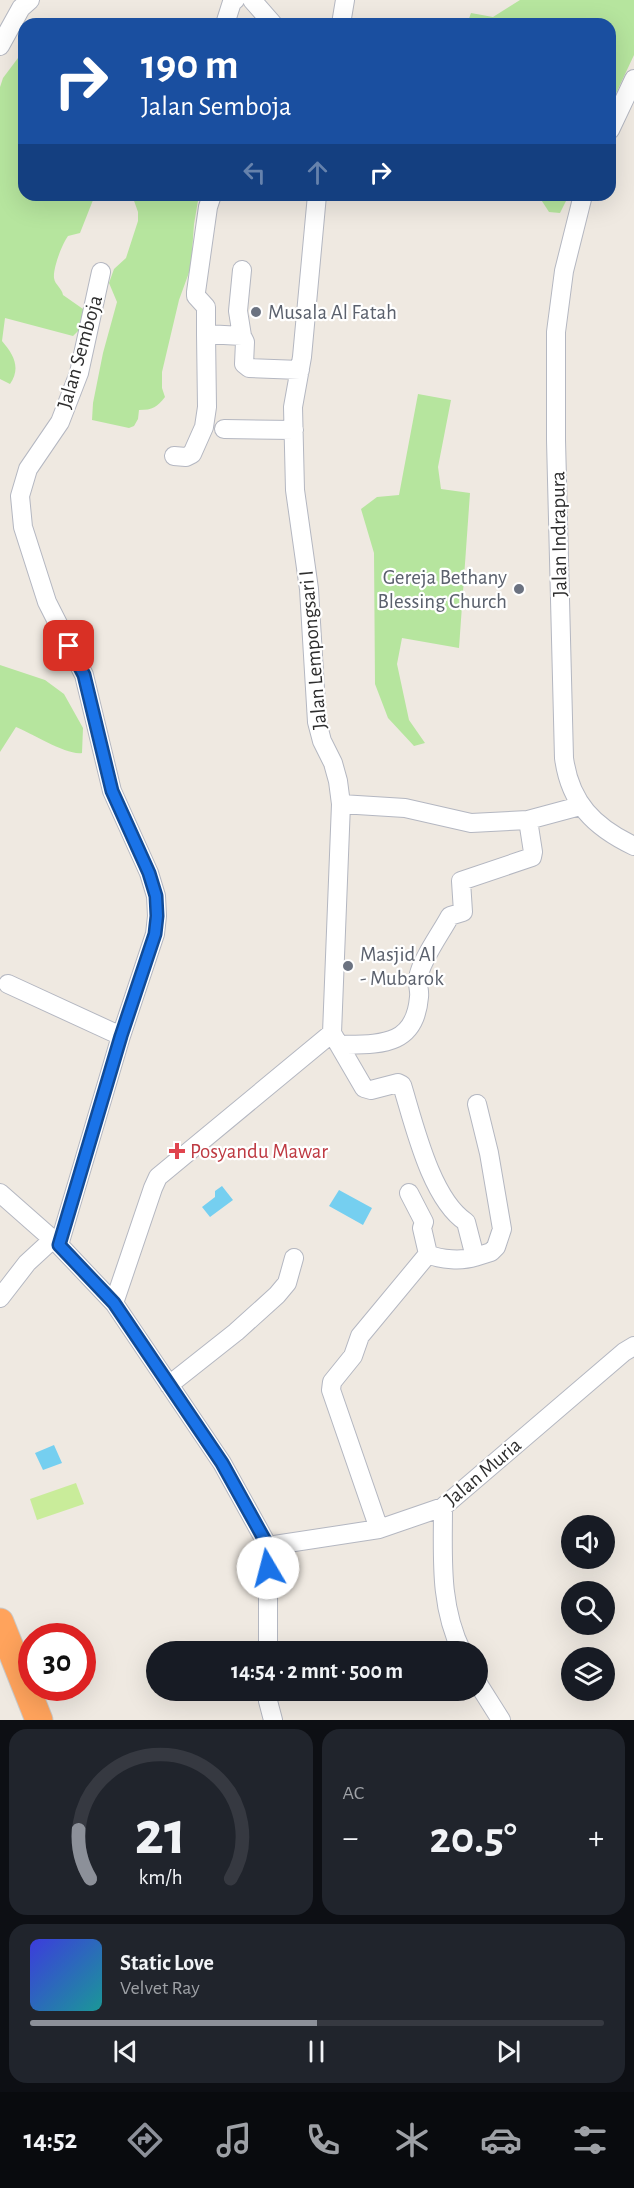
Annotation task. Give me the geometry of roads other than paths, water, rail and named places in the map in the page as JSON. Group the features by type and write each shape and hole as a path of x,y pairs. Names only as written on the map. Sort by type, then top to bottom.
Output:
{"highway":[{"path":"0,1622 39,1720"}],"street":[{"path":"0,46 21,8 30,0"},
{"path":"252,0 268,18"},
{"path":"342,18 345,0"},
{"path":"227,18 232,1"},
{"path":"616,117 634,79"},
{"path":"174,456 186,457 192,454 204,427 207,407 206,307 196,296 196,291 210,201"},
{"name":"Jalan Lempongsari I","path":"316,201 300,370 293,406 295,490 309,589 317,722 322,741 333,763 341,804 336,1039"},
{"name":"Jalan Indrapura","path":"582,201 564,271 556,332 556,441 564,758 566,770 580,806 612,834 634,846"},
{"path":"235,335 242,270"},
{"name":"Jalan Semboja","path":"0,1298 27,1263 56,1242 155,934 157,916 156,896 149,873 112,791 84,675 47,602 23,527 20,496 28,469 60,422 79,373 101,272"},
{"path":"206,334 235,335 246,342 244,364 249,368 300,370"},
{"path":"224,429 294,430"},
{"path":"341,804 405,808 471,823 528,820 580,806"},
{"path":"114,1303 158,1177 336,1039 381,1042 405,1034 412,1026 416,1015 420,995 418,978 434,943 450,916 463,912 460,896 463,895 461,881 532,857 534,852 528,820"},
{"path":"8,984 121,1036"},
{"path":"336,1039 364,1088 371,1090 398,1083 402,1085 428,1166 446,1202 456,1216 466,1222 475,1257"},
{"path":"428,1254 439,1258 467,1260 491,1252 496,1247 502,1229 489,1153 477,1104"},
{"path":"0,1193 56,1242 114,1303 222,1463 268,1546 268,1641"},
{"path":"409,1193 424,1222 422,1228 428,1254"},
{"path":"379,1529 331,1386 353,1356 360,1336 428,1254"},
{"path":"169,1385 236,1332 277,1295 287,1283 294,1258"},
{"name":"Jalan Muria","path":"268,1546 379,1529 443,1507 624,1352 634,1346"},
{"path":"443,1507 443,1586 447,1614 457,1641"},
{"path":"488,1699 501,1720"},
{"path":"268,1701 273,1720"}],"water":[{"path":"222,1186 233,1200 210,1217 202,1207 215,1197 215,1191"},
{"path":"339,1190 372,1208 363,1225 329,1206"},
{"path":"54,1445 62,1463 43,1470 35,1453"}],"place":[{"name":"Musala Al Fatah","path":"256,312"},
{"name":"Gereja Bethany Blessing Church","path":"519,589"},
{"name":"Masjid Al - Mubarok","path":"348,966"},
{"name":"Posyandu Mawar","path":"177,1151"}]}
